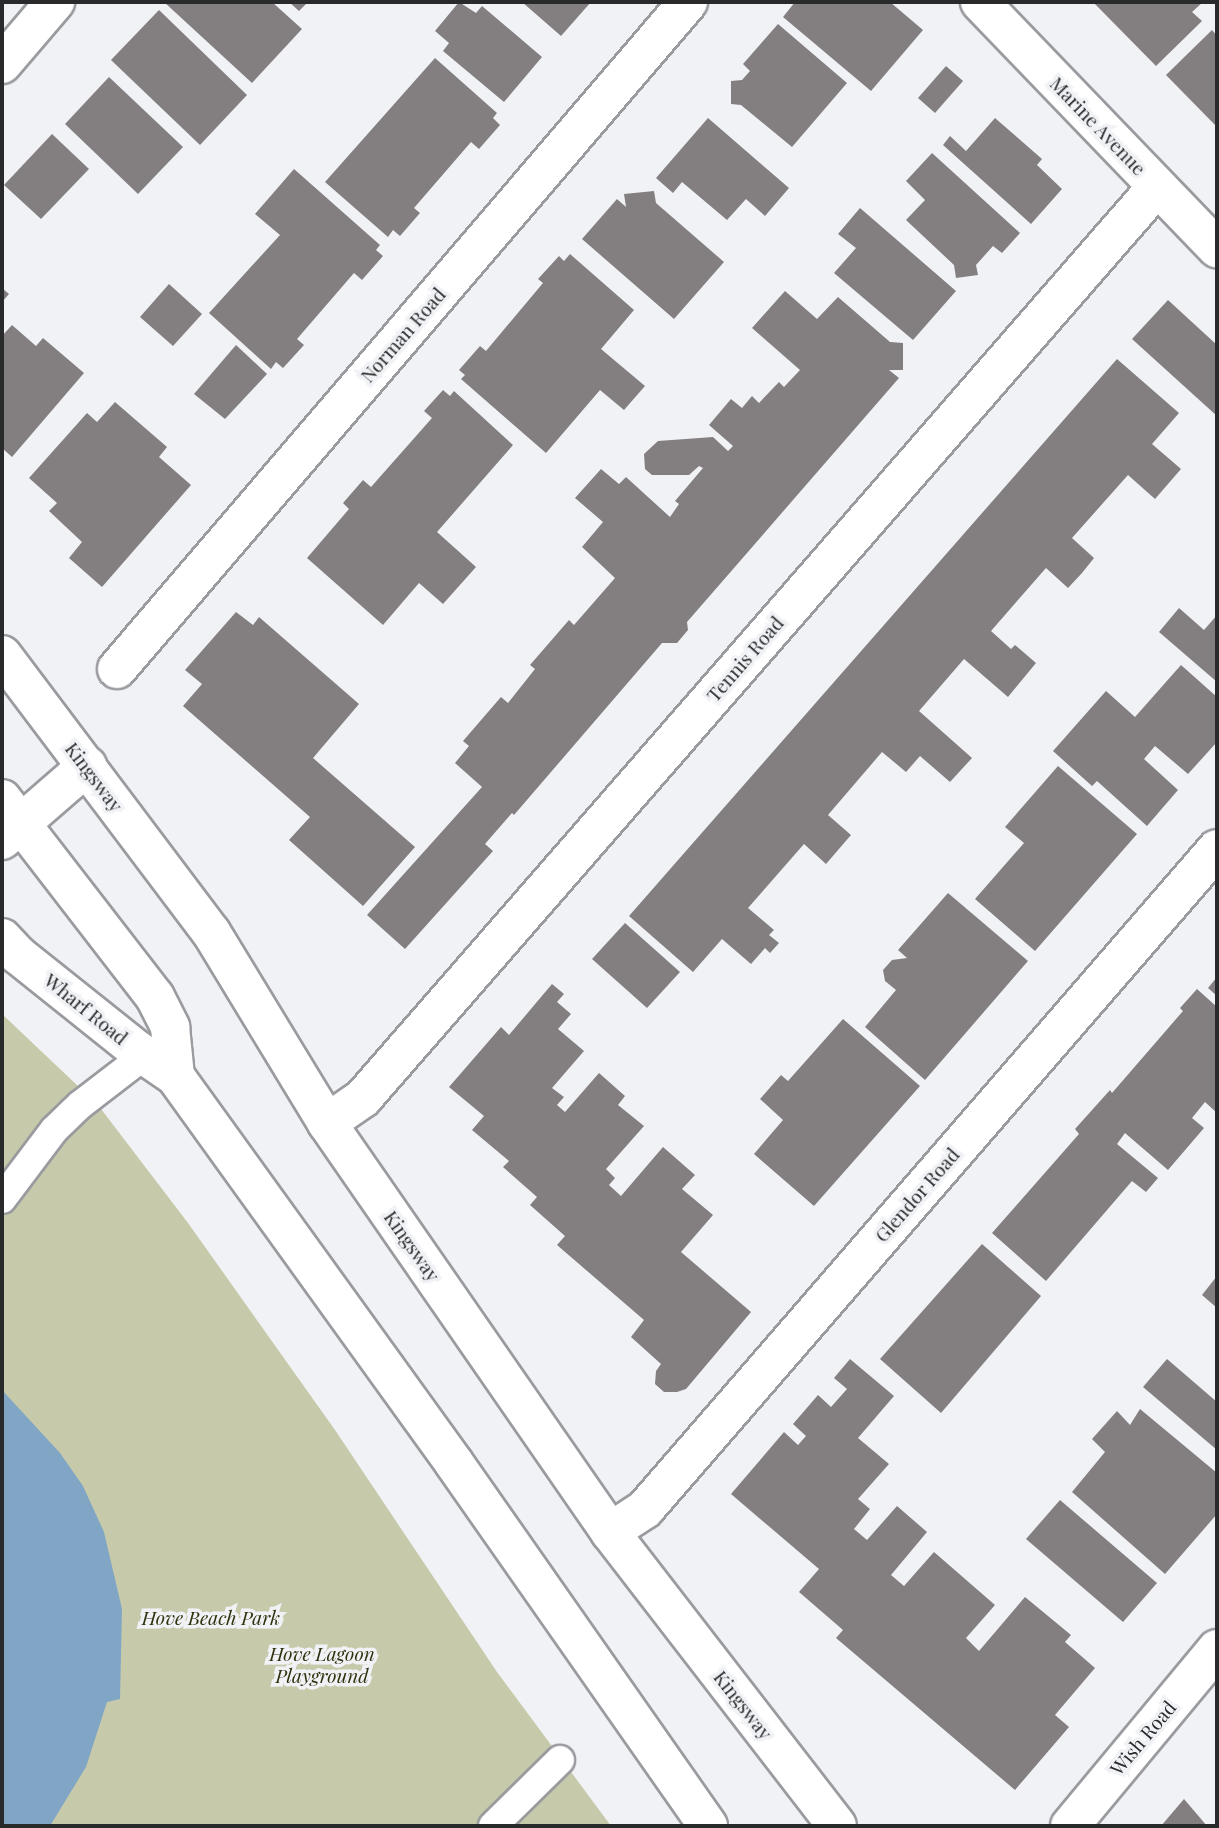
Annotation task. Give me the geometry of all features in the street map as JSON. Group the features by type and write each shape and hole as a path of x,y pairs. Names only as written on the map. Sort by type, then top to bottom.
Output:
{"street":[{"path":"2,64 55,2"},
{"name":"Norman Road","path":"117,669 688,2"},
{"name":"Marine Avenue","path":"980,2 1217,248"},
{"name":"Tennis Road","path":"327,1123 363,1098 1157,187"},
{"name":"Kingsway","path":"2,655 211,932 327,1123 610,1532 836,1826"},
{"path":"87,766 8,821 155,997 170,1027 160,1066 454,1463 708,1826"},
{"name":"Glendor Road","path":"610,1532 645,1509 1217,849"},
{"name":"Wharf Road","path":"2,938 18,955 160,1066"},
{"name":"Wish Road","path":"1070,1826 1217,1649"}],"lane":[{"path":"2,1199 54,1130 80,1105 160,1066"},
{"path":"493,1826 560,1760"}],"green space":[{"name":"Hove Beach Park","path":"2,1014 98,1105 188,1223 335,1430 497,1672 611,1826 2,1826"}],"water":[{"path":"2,1390 60,1453 83,1486 104,1532 122,1609 120,1699 107,1702 86,1767 50,1826 2,1826"}],"building":[{"path":"164,2 272,2 302,29 252,83"},
{"path":"289,2 308,2 299,11"},
{"path":"459,2 476,13 482,6 542,57 504,102 443,51 449,43 435,31"},
{"path":"522,2 591,2 561,36"},
{"path":"795,2 890,2 923,30 871,91 783,17"},
{"path":"1093,2 1203,2 1192,12 1202,21 1156,66"},
{"path":"159,10 247,95 200,145 111,60"},
{"path":"778,24 847,83 792,147 741,105 731,104 731,81 742,80 750,71 743,64"},
{"path":"1212,30 1217,36 1217,127 1166,75"},
{"path":"435,58 497,113 493,118 500,125 479,149 471,142 414,208 420,213 400,236 393,230 388,237 325,182"},
{"path":"946,66 963,81 935,113 918,98"},
{"path":"109,77 183,147 138,194 65,124"},
{"path":"708,118 789,188 765,216 746,199 727,220 682,182 673,193 656,178"},
{"path":"995,118 1042,159 1037,165 1062,189 1031,224 943,145 950,136 966,151"},
{"path":"52,134 89,169 41,219 4,185"},
{"path":"932,153 1020,233 1002,253 993,246 976,265 978,275 956,278 954,265 906,220 925,200 906,181"},
{"path":"294,169 380,245 376,250 383,256 362,280 354,273 297,339 304,345 283,368 276,362 271,369 209,313 280,235 255,214"},
{"path":"654,191 656,203 724,262 674,319 582,239 617,199 626,207 624,194"},
{"path":"860,208 956,291 913,340 834,273 856,248 838,234"},
{"path":"570,254 634,310 601,349 645,386 624,410 600,390 546,453 461,379 465,375 459,370 480,346 486,351 543,283 538,279 559,256 564,261"},
{"path":"169,284 202,314 173,346 140,317"},
{"path":"2,288 9,294 2,302"},
{"path":"785,291 817,319 838,297 890,342 903,343 903,370 889,370 899,378 687,622 688,630 677,643 662,643 514,815 512,813 485,844 493,851 405,949 367,915 482,787 455,763 469,746 463,741 501,697 508,703 535,669 530,665 569,620 574,625 615,578 582,547 603,522 575,498 601,469 619,484 626,477 670,517 679,504 675,501 703,468 699,466 689,475 652,475 645,469 644,454 658,441 713,437 728,451 733,446 709,425 731,399 742,408 752,396 759,403 779,382 784,387 800,370 752,328"},
{"path":"1168,300 1217,345 1217,416 1132,339"},
{"path":"12,325 36,346 43,338 84,373 12,457 2,448 2,336"},
{"path":"236,345 267,374 225,419 194,394"},
{"path":"1117,359 1179,413 1152,444 1181,469 1155,499 1128,475 1072,538 1094,558 1082,573 1068,588 1046,568 991,631 1011,649 1015,645 1036,663 1008,697 964,659 919,711 972,758 950,782 920,756 906,772 882,752 828,815 851,835 826,864 804,844 748,908 774,930 769,935 779,943 770,953 765,948 751,964 722,939 693,972 629,916"},
{"path":"443,390 450,396 454,391 513,445 437,532 476,567 443,604 419,583 383,625 307,558 349,509 343,503 363,480 371,487 432,418 424,411"},
{"path":"115,402 167,447 159,457 191,485 102,587 69,558 82,542 49,511 57,503 29,478 87,413 97,422"},
{"path":"1179,608 1204,630 1217,615 1217,682 1159,632"},
{"path":"236,612 253,625 259,617 359,704 313,758 415,847 363,906 289,840 310,817 183,706 202,684 185,670"},
{"path":"1181,665 1217,697 1217,742 1188,774 1155,746 1144,759 1178,790 1147,826 1097,781 1092,786 1053,751 1106,691 1135,717"},
{"path":"1058,766 1137,834 1035,951 975,899 1024,843 1005,827"},
{"path":"948,893 1028,961 925,1080 865,1027 896,990 885,981 883,970 892,960 907,958 898,950"},
{"path":"625,923 680,972 647,1008 592,959"},
{"path":"1217,977 1217,996 1208,988"},
{"path":"552,984 564,994 557,1002 571,1014 558,1029 584,1051 552,1088 564,1097 557,1105 565,1112 599,1073 625,1096 618,1105 644,1126 606,1169 615,1178 609,1185 621,1196 663,1147 695,1175 682,1189 713,1215 681,1252 751,1312 686,1389 677,1392 664,1392 655,1384 656,1371 661,1364 631,1337 644,1320 557,1245 565,1236 530,1205 537,1197 503,1167 509,1161 472,1130 484,1116 449,1087 501,1027 509,1035"},
{"path":"1197,989 1217,1007 1217,1113 1205,1102 1192,1118 1204,1128 1168,1170 1125,1133 1117,1144 1158,1178 1146,1192 1132,1181 1046,1281 992,1233 1079,1134 1075,1129 1110,1090 1112,1093 1183,1011 1180,1008"},
{"path":"843,1019 920,1086 814,1206 754,1154 783,1120 760,1099 781,1075 788,1081"},
{"path":"982,1244 1041,1296 941,1413 880,1359"},
{"path":"1217,1276 1217,1308 1202,1295"},
{"path":"850,1359 894,1396 858,1438 889,1464 858,1499 870,1509 854,1529 867,1540 897,1506 927,1532 891,1575 904,1586 934,1552 995,1605 966,1638 979,1651 1025,1597 1071,1635 1065,1642 1095,1668 1055,1715 1069,1727 1015,1790 836,1638 843,1630 799,1592 819,1569 731,1494 784,1432 798,1445 806,1436 793,1424 818,1395 831,1407 847,1389 834,1378"},
{"path":"1167,1359 1217,1402 1217,1450 1143,1387"},
{"path":"1140,1409 1217,1473 1217,1514 1165,1574 1072,1492 1105,1452 1092,1439 1117,1411 1130,1425"},
{"path":"1060,1500 1157,1583 1123,1622 1026,1539"},
{"path":"1184,1799 1207,1826 1161,1826"}],"park label":[{"name":"Hove Lagoon Playground","path":"322,1665"}]}
